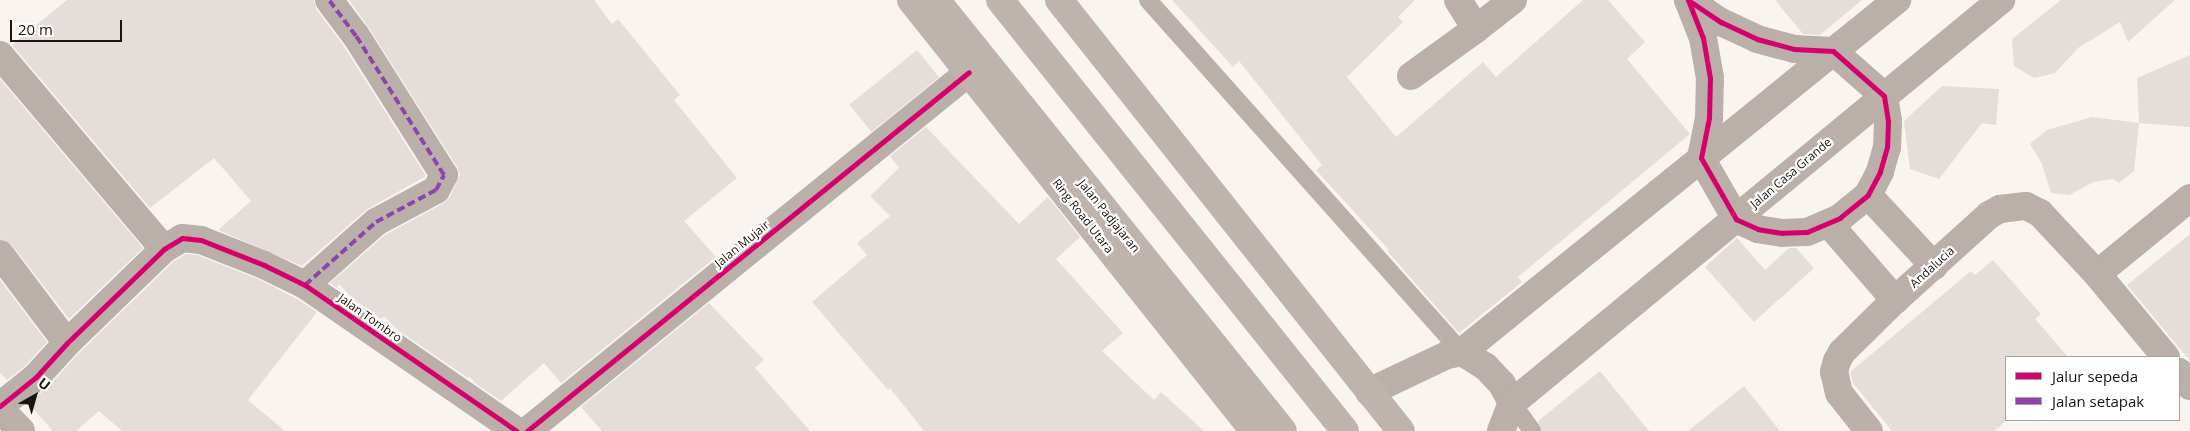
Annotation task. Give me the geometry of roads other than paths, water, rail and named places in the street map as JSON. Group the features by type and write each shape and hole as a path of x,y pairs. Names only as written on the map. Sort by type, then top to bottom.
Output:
{"highway":[{"name":"Ring Road Utara","path":"912,0 969,72 1118,243 1254,431"},
{"name":"Jalan Padjajaran","path":"936,0 1118,243 1284,431"},
{"path":"1000,0 1346,431"},
{"path":"1059,0 1369,392 1402,431"},
{"path":"1231,288 1265,261"}],"street":[{"path":"305,285 376,222 436,190 444,175 356,36 329,0"},
{"path":"1458,0 1476,29"},
{"path":"1411,76 1513,0"},
{"path":"1688,0 1721,22 1757,39 1794,49 1834,51 1884,96 1888,121 1887,147 1880,172 1868,195 1829,224 1806,232 1782,233 1758,229 1736,219 1701,158 1709,118 1710,78 1703,38 1688,0"},
{"path":"1369,392 1448,355 1462,352 1897,0"},
{"name":"Jalan Casa Grande","path":"1501,431 1512,403 2001,0"},
{"path":"0,54 164,249 67,343 36,377 0,408 21,431"},
{"name":"Jalan Mujair","path":"528,431 969,72"},
{"path":"1868,195 1934,266"},
{"path":"2097,274 2190,198"},
{"name":"Andalucia","path":"1869,431 1839,393 1835,383 1835,366 1842,352 1895,300 1989,216 2000,209 2026,206 2040,213 2097,274 2165,356"},
{"path":"1829,224 1895,300"},
{"name":"Jalan Tombro","path":"164,249 182,238 201,240 264,265 305,285 517,431"},
{"path":"0,254 67,343"},
{"path":"1462,352 1486,367 1502,384 1512,403"},
{"path":"2180,373 2190,386"}],"lane":[{"path":"1148,0 1462,352"},
{"path":"1512,403 1532,431"}]}
